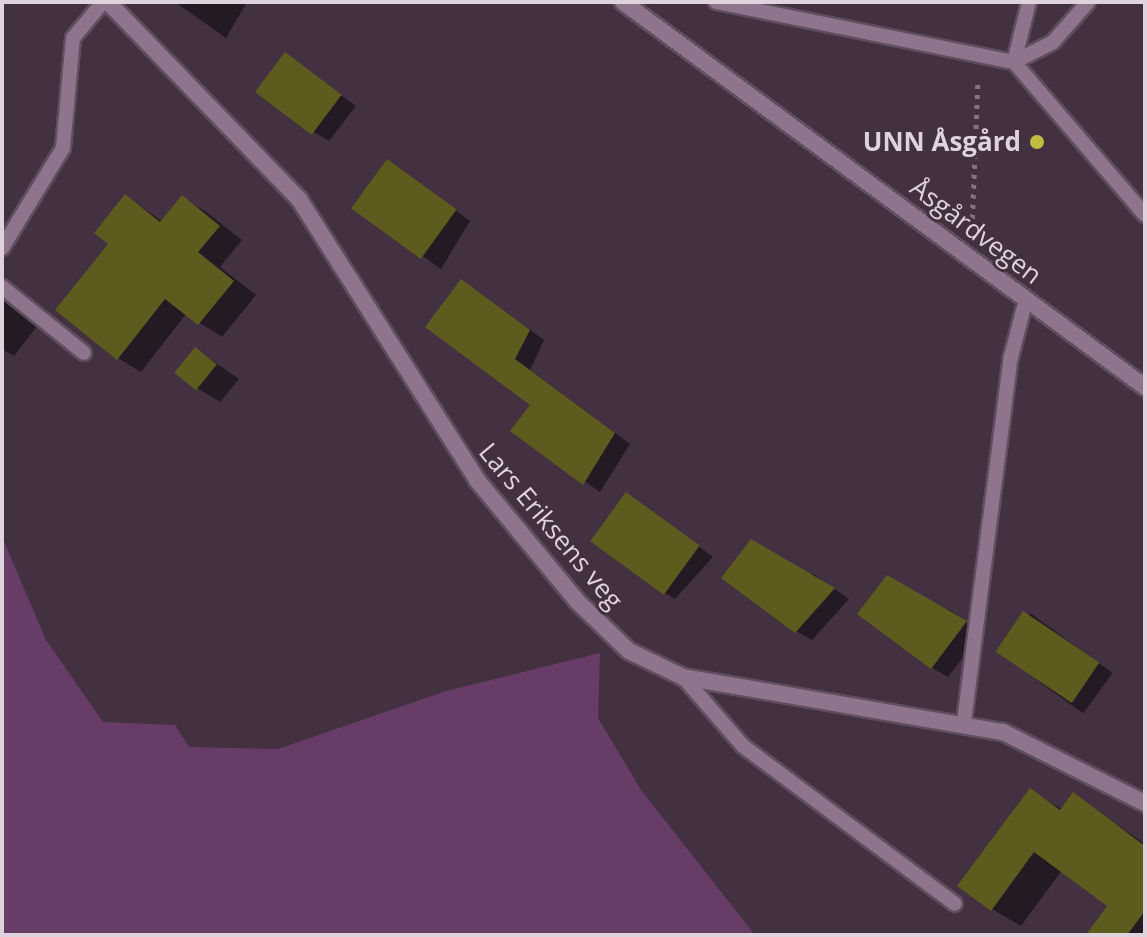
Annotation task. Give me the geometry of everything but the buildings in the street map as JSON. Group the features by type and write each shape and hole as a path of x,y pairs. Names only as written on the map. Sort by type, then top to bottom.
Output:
{"street":[{"name":"Lars Eriksens veg","path":"106,2 299,199 441,429 548,568 629,651 683,677 964,722 1042,746 1145,803"},
{"name":"Åsgårdvegen","path":"627,3 1145,387"}],"lane":[{"path":"2,248 63,148 73,38 106,2"},
{"path":"716,2 979,58 1014,62 1053,42 1088,2"},
{"path":"1014,62 1029,2"},
{"path":"1014,62 1145,215"},
{"path":"2,287 84,353"},
{"path":"964,722 1011,357 1026,299"},
{"path":"683,677 743,746 955,904"}],"path":[{"path":"971,259 979,58"}],"shaded area":[{"path":"2,537 46,640 103,722 175,725 189,747 278,749 446,691 600,653 598,718 641,790 755,935 2,935"}],"place":[{"name":"UNN Åsgård","path":"1037,142"}]}
